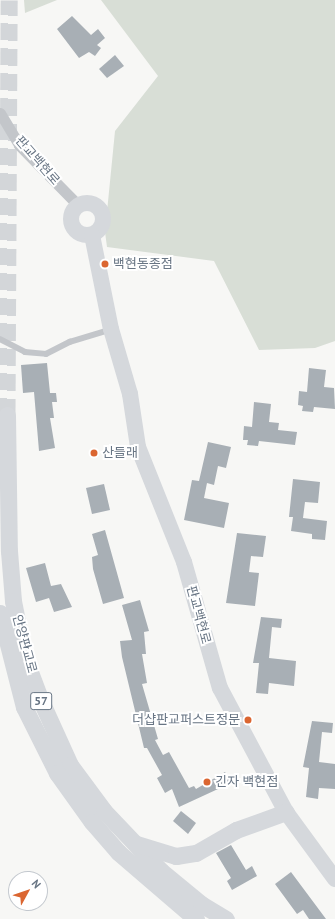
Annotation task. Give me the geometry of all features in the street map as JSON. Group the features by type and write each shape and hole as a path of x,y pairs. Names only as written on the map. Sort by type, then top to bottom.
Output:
{"main road":[{"name":"안양판교로","path":"7,415 9,552 13,601 24,656 70,765 130,841 201,904 226,919"},
{"name":"안양판교로","path":"0,613 24,706 57,773 92,822 118,852 196,919"},
{"path":"130,841 176,856 196,853 236,830 286,812"}],"street":[{"name":"판교백현로","path":"0,113 19,145 78,205"},
{"path":"78,205 94,205 101,212 102,223 92,235 78,233 72,226 72,212 78,205"},
{"name":"판교백현로","path":"92,235 111,329 130,394 138,448 184,562 220,688 286,812 335,879"}],"lane":[{"path":"0,339 26,352 46,354 70,342 111,329"}],"shaded area":[{"path":"24,0 57,0 25,13"},
{"path":"101,0 335,0 335,341 315,348 259,350 214,261 107,247 105,232 115,131 158,76"}],"building":[{"path":"72,16 91,35 98,29 105,38 97,45 101,48 95,56 89,52 79,58 57,29"},
{"path":"115,55 124,66 107,78 99,69"},
{"path":"47,363 50,393 56,393 57,402 52,402 54,418 50,418 55,448 39,451 34,392 23,393 21,365"},
{"path":"309,368 326,370 324,387 334,388 335,409 314,407 313,412 302,411 303,406 298,405 299,391 307,392"},
{"path":"254,402 271,404 269,422 279,423 278,430 297,432 295,445 259,441 258,446 247,445 248,440 243,440 244,426 252,427"},
{"path":"208,442 231,447 226,468 218,466 214,485 207,483 204,498 229,503 224,528 184,520 192,480 199,481"},
{"path":"293,479 320,482 318,503 305,502 303,518 327,521 325,540 312,539 312,534 291,531 293,517 289,517"},
{"path":"104,484 110,510 92,514 86,488"},
{"path":"105,530 124,598 103,604 93,569 92,557 98,555 92,534"},
{"path":"237,533 266,536 263,557 251,556 249,572 259,573 255,606 226,603"},
{"path":"45,563 51,586 61,584 72,607 54,612 49,598 36,602 26,568"},
{"path":"140,600 149,631 144,632 146,654 142,654 147,683 142,684 158,739 155,740 163,755 169,752 189,788 194,786 196,789 225,772 231,783 179,807 172,789 165,793 157,778 162,775 147,748 144,748 122,657 120,641 132,640 122,605"},
{"path":"261,617 282,619 281,628 272,627 269,658 296,661 294,686 269,683 268,694 256,693 259,663 253,663"},
{"path":"312,721 333,723 332,733 322,732 319,762 335,764 335,789 319,788 318,799 306,797 309,768 303,767"},
{"path":"181,811 196,823 188,834 173,821"},
{"path":"231,845 246,870 252,866 257,876 232,890 227,881 231,878 216,853"},
{"path":"291,872 326,919 309,919 303,910 297,914 275,884"}],"tunnel":[{"path":"7,415 9,0"}],"place":[{"name":"백현동종점","path":"105,264"},
{"name":"산들래","path":"94,453"},
{"name":"더샵판교퍼스트정문","path":"248,720"},
{"name":"긴자 백현점","path":"207,782"}]}
